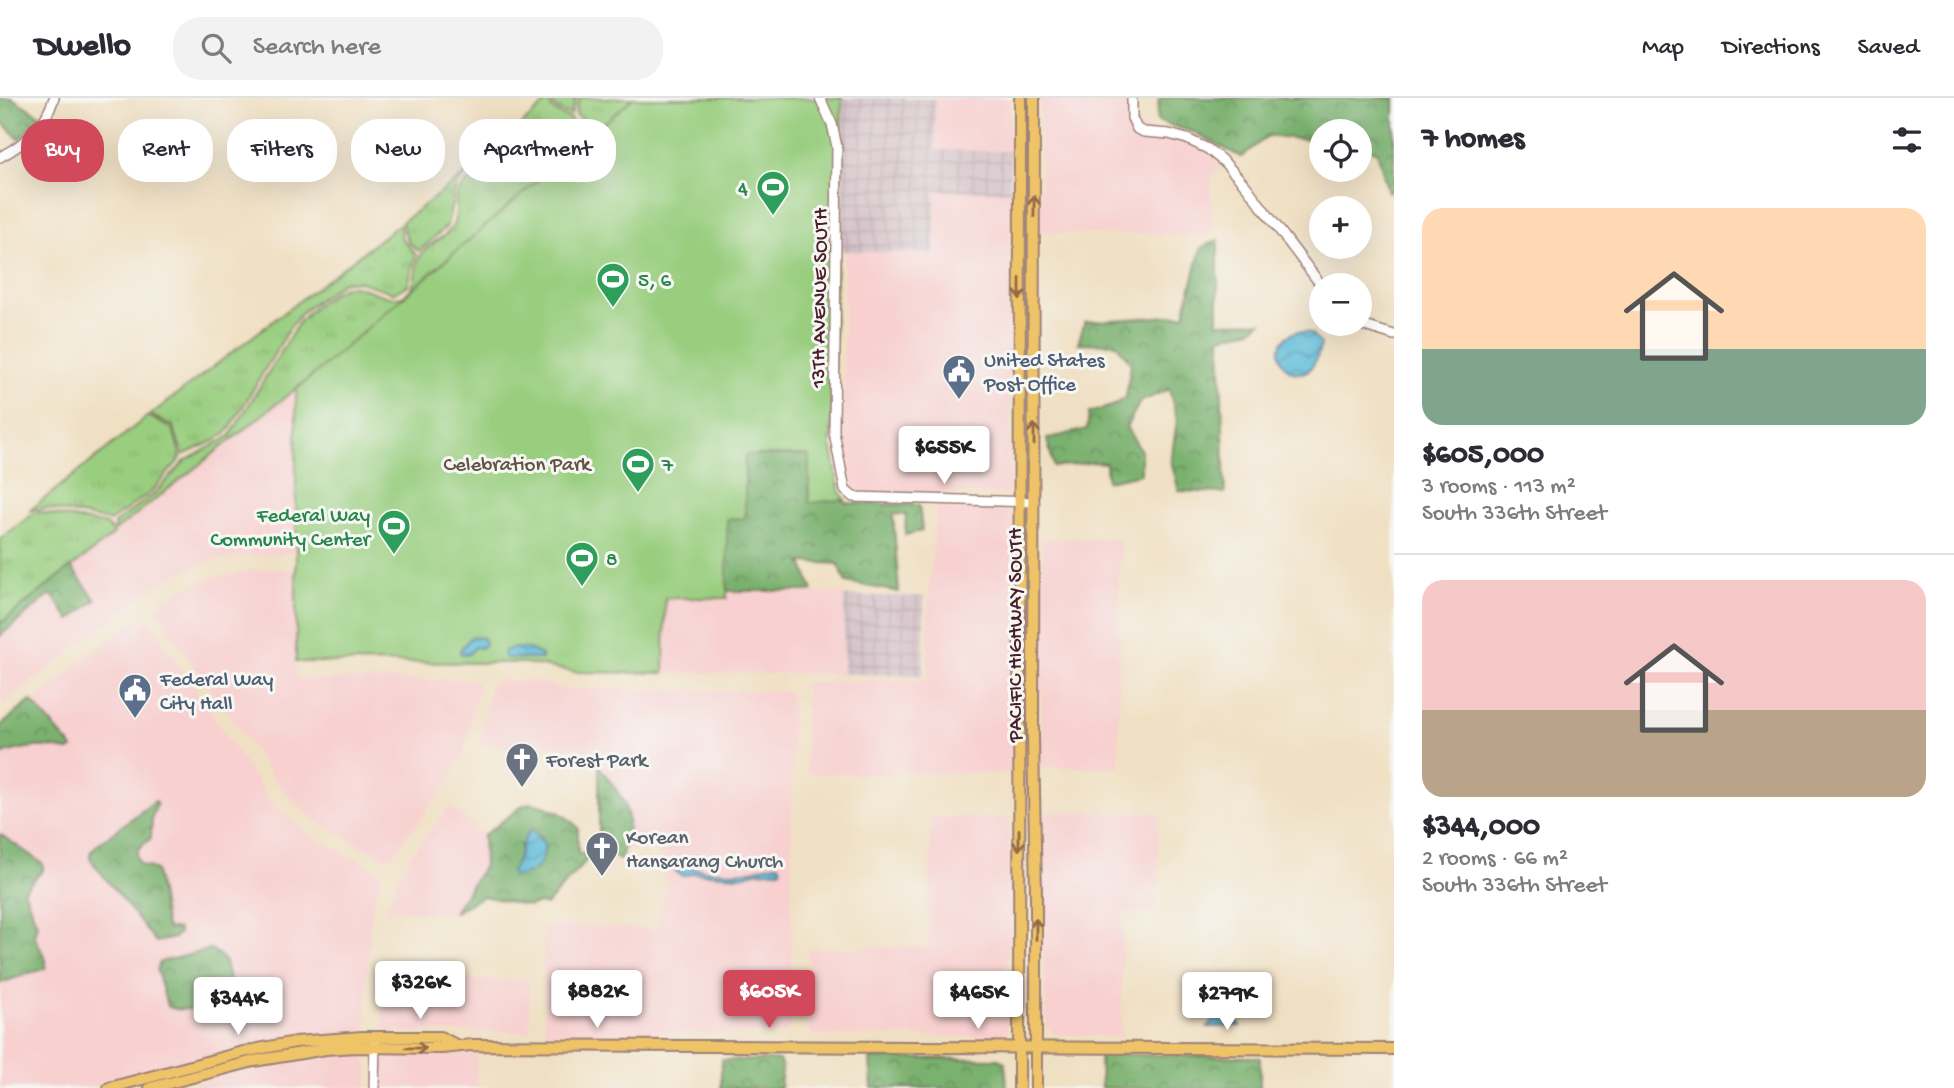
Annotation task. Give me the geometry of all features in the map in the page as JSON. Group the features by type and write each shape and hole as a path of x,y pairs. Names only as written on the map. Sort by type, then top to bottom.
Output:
{"main road":[{"name":"PACIFIC HIGHWAY SOUTH","path":"1019,1088 1020,98"},
{"name":"PACIFIC HIGHWAY SOUTH","path":"1034,98 1033,749 1036,1088"},
{"path":"1019,683 1026,687 1027,721 1033,749"},
{"path":"1019,727 1027,799 1034,803"},
{"path":"150,1088 268,1058 375,1042 440,1037 456,1045 1394,1049"},
{"path":"109,1088 269,1046 316,1040 375,1042"}],"street":[{"path":"0,157 19,146 42,125 54,98"},
{"name":"13TH AVENUE SOUTH","path":"820,98 832,124 837,156 835,448 845,490 853,497 1019,502"},
{"path":"1132,98 1135,126 1144,132 1187,139 1220,158 1312,273"},
{"path":"1372,329 1389,334"},
{"path":"1019,502 1034,502"},
{"path":"374,1088 375,1042"}],"shaded area":[{"path":"843,98 935,98 935,150 1010,151 1010,191 935,191 935,253 841,251"},
{"path":"845,98 1010,98 1010,494 859,492 853,488 843,446"},
{"path":"1040,98 1132,98 1135,126 1169,134 1224,162 1211,176 1211,235 1041,231"},
{"path":"296,390 295,553 215,559 174,575 154,587 0,707 0,624"},
{"path":"937,506 1007,510 1019,520 1019,773 806,774 805,682 928,679 928,600"},
{"path":"1042,539 1121,539 1119,767 1042,767"},
{"path":"295,569 296,679 476,680 479,686 463,753 451,779 392,856 386,859 314,820 282,790 158,614 158,607 165,599 205,580 253,570"},
{"path":"727,592 844,593 843,674 664,673 665,598 727,598"},
{"path":"844,596 924,596 923,675 843,674"},
{"path":"135,620 149,620 271,803 309,834 380,872 381,881 373,904 367,966 367,1025 362,1031 261,1043 85,1088 0,1088 0,726"},
{"path":"495,681 533,681 565,689 789,691 792,701 791,1025 787,1031 783,1034 545,1032 543,931 547,925 655,929 667,882 658,847 599,846 599,766 577,746 491,747 480,744 490,686"},
{"path":"451,805 483,836 484,866 453,913 386,911 396,882 411,855"},
{"path":"1049,812 1159,813 1157,913 1123,913 1121,1037 1055,1034 1047,1028 1043,954 1043,818"},
{"path":"931,817 1009,818 1011,940 1006,967 1008,1029 1000,1037 813,1035 809,1031 808,948 928,947"},
{"path":"381,979 529,980 530,1032 387,1032 382,1027"},
{"path":"356,1054 362,1056 367,1064 367,1088 188,1088 191,1084 264,1065"},
{"path":"477,1054 477,1088 381,1088 383,1061 389,1055"}],"green space":[{"path":"0,98 12,98 41,116 38,119 21,119 19,139 0,120"},
{"path":"576,98 571,115 557,110 550,99"},
{"path":"580,98 640,98 616,124 616,119 582,119 576,115"},
{"name":"Celebration Park","path":"633,98 842,98 831,445 840,492 845,499 809,503 809,455 745,455 745,518 727,519 727,598 665,598 664,673 576,672 525,663 296,662 296,390 536,182 616,182 616,119 609,119"},
{"path":"1159,98 1394,98 1394,191 1388,192 1377,151 1372,150 1372,119 1309,119 1309,140 1268,136 1241,157 1196,133 1157,121"},
{"path":"548,101 555,112 571,119 528,119"},
{"path":"459,179 447,226 419,251 409,242 402,222"},
{"path":"467,182 559,182 115,531 114,524 154,494 185,461 230,436 298,324 322,301 350,286 393,297 407,293 413,285 422,253 448,233 453,225 457,197"},
{"path":"400,224 401,237 416,255 408,285 394,293 358,281 343,282 302,312 289,329 229,430 216,440 183,455 173,426 150,415"},
{"path":"1218,240 1218,323 1261,322 1251,330 1220,337 1225,493 1179,491 1171,461 1177,420 1169,389 1140,402 1126,427 1141,451 1141,474 1107,481 1106,463 1054,467 1047,439 1087,429 1089,413 1112,406 1126,397 1131,363 1116,344 1078,343 1085,322 1184,315 1201,248"},
{"path":"148,416 173,429 181,458 151,492 110,521 46,508 29,511"},
{"path":"812,441 829,490 847,503 919,505 922,531 905,535 906,515 893,514 899,592 846,582 838,564 802,562 813,591 662,591 733,450"},
{"path":"40,512 107,525 114,534 0,624 0,539 33,514"},
{"path":"71,567 96,600 70,620 51,594 0,636 0,624"},
{"path":"31,701 73,748 69,751 34,747 0,755 0,726"},
{"path":"599,766 626,810 628,831 620,860 599,846"},
{"path":"155,801 157,804 152,817 151,838 138,849 136,856 140,864 156,870 166,927 178,929 179,933 174,938 156,942 90,859 90,853 97,845"},
{"path":"537,804 568,819 578,828 578,853 592,854 546,905 540,903 529,906 483,896 453,913 484,866 483,836 522,806","holes":["536,835 541,839 511,875 520,854 520,846"]},
{"path":"0,834 43,864 43,870 24,890 37,924 34,935 46,960 46,968 0,983"},
{"path":"211,949 224,959 233,996 191,1009 167,1006 157,970 160,962"},
{"path":"1100,1054 1260,1057 1260,1088 1101,1088"},
{"path":"870,1058 998,1059 1005,1062 1007,1088 872,1088"},
{"path":"721,1060 779,1060 782,1068 780,1088 721,1088"}],"water":[{"path":"1298,331 1309,333 1309,336 1314,336 1321,344 1316,360 1308,370 1300,373 1291,371 1284,365 1280,357 1280,347 1286,338"},
{"path":"471,637 483,638 485,644 481,648 475,647 469,654 461,654 460,650"},
{"path":"513,648 529,649 540,654 542,659 506,658 503,655 504,651"},
{"path":"529,832 534,832 544,844 543,858 537,868 527,874 513,877 511,871"},
{"path":"679,864 721,872 746,871 779,864 781,868 740,876 695,873 682,876 675,871"},
{"path":"1228,1000 1240,1026 1208,1027"}],"place":[{"name":"4","path":"773,217"},
{"name":"5, 6","path":"613,309"},
{"name":"United States Post Office","path":"959,401"},
{"name":"7","path":"638,494"},
{"name":"Federal Way Community Center","path":"394,556"},
{"name":"8","path":"582,588"},
{"name":"Federal Way City Hall","path":"135,720"},
{"name":"Forest Park","path":"522,789"},
{"name":"Korean Hansarang Church","path":"602,878"}]}
